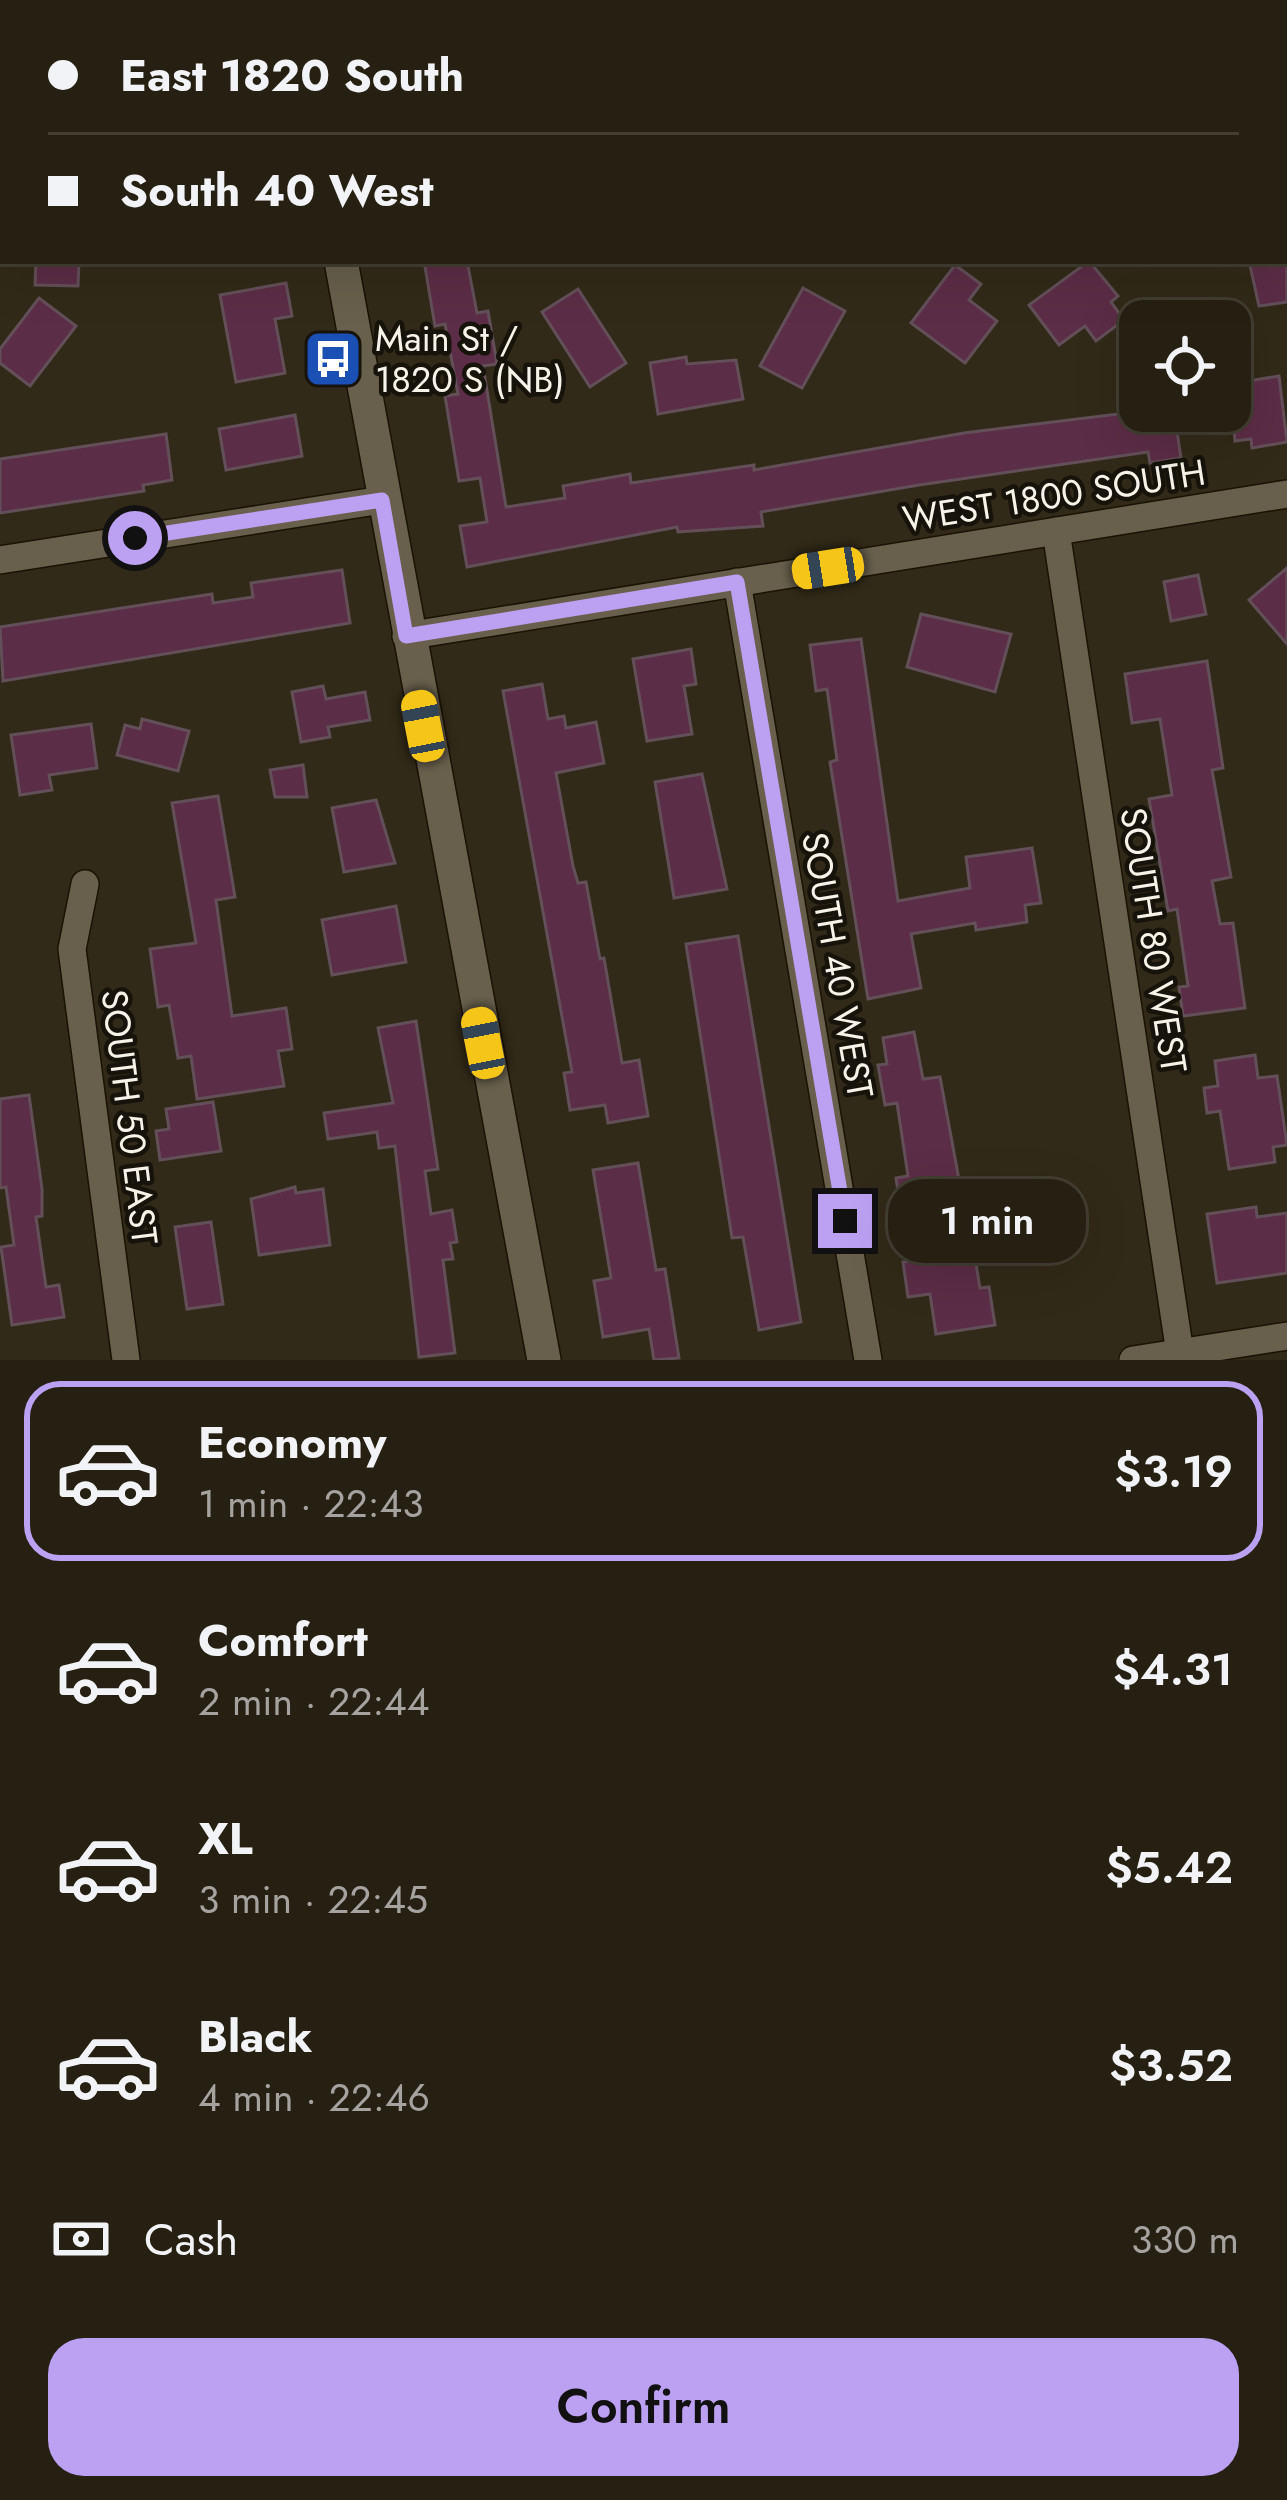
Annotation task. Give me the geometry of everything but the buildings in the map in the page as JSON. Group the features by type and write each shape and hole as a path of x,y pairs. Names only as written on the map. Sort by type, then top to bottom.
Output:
{"street":[{"path":"342,264 406,636 544,1360"},
{"name":"WEST 1800 SOUTH","path":"406,636 1287,494"},
{"path":"0,560 382,500"},
{"name":"SOUTH 80 WEST","path":"1056,531 1180,1356"},
{"name":"SOUTH 40 WEST","path":"737,582 868,1360"},
{"name":"SOUTH 50 EAST","path":"85,884 72,949 126,1360"},
{"path":"1132,1360 1287,1336"}],"place":[{"name":"Main St / 1820 S (NB)","path":"333,359"}],"route":[{"path":"135,538 382,500 406,636 737,582 845,1221"}]}
